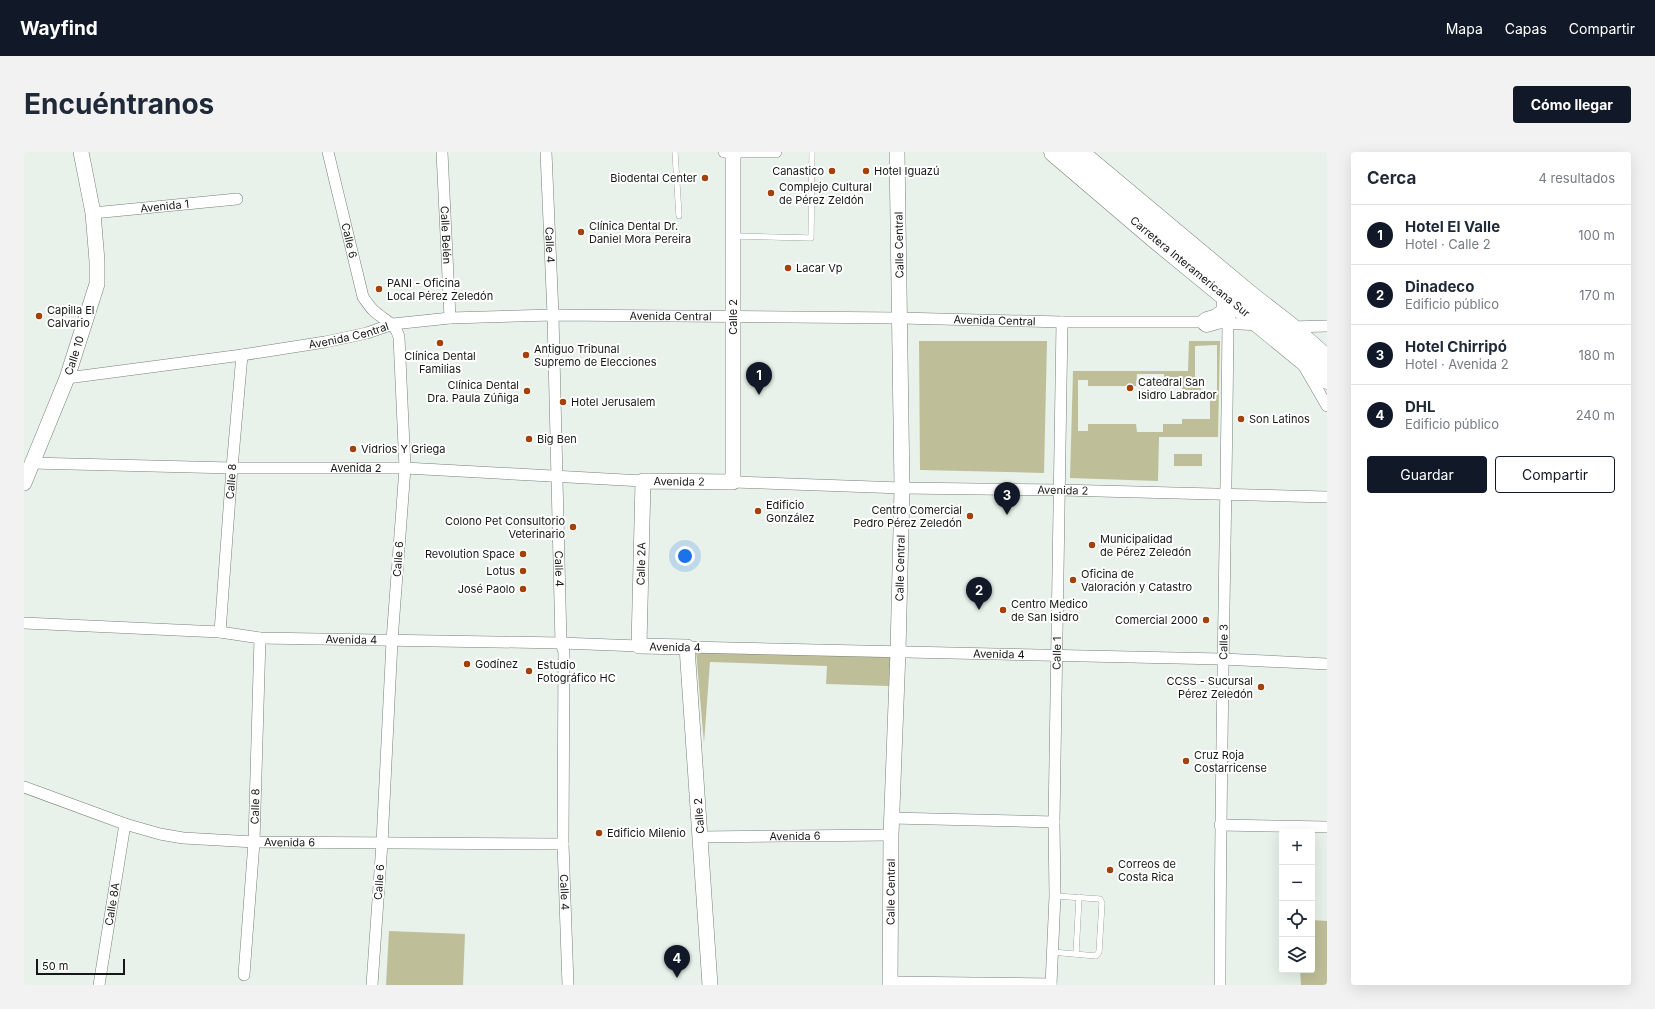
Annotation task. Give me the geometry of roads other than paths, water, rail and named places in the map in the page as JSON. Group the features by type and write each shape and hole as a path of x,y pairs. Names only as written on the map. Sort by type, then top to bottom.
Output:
{"highway":[{"name":"Carretera Interamericana Sur","path":"1054,152 1227,298 1327,379"},
{"name":"Carretera Interamericana Sur","path":"1078,152 1248,295 1290,327 1327,360"},
{"path":"1207,322 1218,319 1227,312 1227,298"}],"main road":[{"name":"Calle 10","path":"24,483 67,378 97,284 97,261 93,213 82,152"},
{"name":"Calle 2","path":"733,152 733,482"},
{"name":"Calle Central","path":"890,983 891,818 898,651 902,488 897,152"},
{"name":"Avenida 2","path":"643,481 733,482"},
{"name":"Calle 2A","path":"639,646 643,481"},
{"name":"Avenida 4","path":"639,646 687,647"},
{"name":"Calle 2","path":"687,647 710,985"}],"street":[{"name":"Calle 6","path":"328,152 363,297 373,311 393,324 399,337 405,468 392,641 382,843 372,985"},
{"name":"Calle Belén","path":"442,152 450,318"},
{"name":"Calle 4","path":"546,152 553,315 561,643 564,652 564,844 568,985"},
{"path":"724,152 776,152"},
{"name":"Avenida 1","path":"93,213 237,199"},
{"name":"Avenida Central","path":"67,378 242,355 367,334 393,324 450,318 553,315 733,316 1062,322 1207,322 1290,327 1327,326"},
{"name":"Calle 1","path":"1051,984 1055,896 1054,822 1062,322"},
{"name":"Calle 3","path":"1220,985 1222,659 1228,323"},
{"path":"1327,344 1325,349 1327,352"},
{"name":"Calle 8","path":"220,632 242,355"},
{"path":"1297,355 1327,406"},
{"name":"Avenida 2","path":"32,463 232,468 405,468 643,481"},
{"name":"Avenida 2","path":"733,482 902,488 1060,490 1226,496 1327,497"},
{"name":"Avenida 4","path":"24,623 220,632 260,638 561,643 639,646"},
{"name":"Calle 8","path":"244,975 254,842 260,638"},
{"name":"Avenida 4","path":"687,647 1057,654 1327,664"},
{"name":"Avenida 6","path":"24,787 125,824 160,834 183,838 254,842 564,844"},
{"path":"891,818 1054,822"},
{"name":"Calle 8A","path":"99,985 125,824"},
{"path":"1220,825 1327,827"},
{"name":"Avenida 6","path":"700,837 891,836"},
{"path":"890,983 1051,984"}],"lane":[{"path":"675,152 679,216"},
{"path":"733,236 811,238 812,152"},
{"path":"1052,952 1096,956 1099,952 1102,903 1100,899 1055,896"},
{"path":"1076,954 1079,897"}],"place":[{"name":"Canastico","path":"832,171"},
{"name":"Hotel Iguazú","path":"866,171"},
{"name":"Biodental Center","path":"705,178"},
{"name":"Complejo Cultural de Pérez Zeldón","path":"771,193"},
{"name":"Clínica Dental Dr. Daniel Mora Pereira","path":"581,232"},
{"name":"Lacar Vp","path":"788,268"},
{"name":"PANI - Oficina Local Pérez Zeledón","path":"379,289"},
{"name":"Capilla El Calvario","path":"39,316"},
{"name":"Clínica Dental Familias","path":"440,343"},
{"name":"Antiguo Tribunal Supremo de Elecciones","path":"526,355"},
{"name":"Catedral San Isidro Labrador","path":"1130,388"},
{"name":"Clínica Dental Dra. Paula Zúñiga","path":"527,391"},
{"name":"Hotel El Valle","path":"759,395"},
{"name":"Hotel Jerusalem","path":"563,402"},
{"name":"Son Latinos","path":"1241,419"},
{"name":"Big Ben","path":"529,439"},
{"name":"Vidrios Y Griega","path":"353,449"},
{"name":"Edificio González","path":"758,511"},
{"name":"Hotel Chirripó","path":"1007,515"},
{"name":"Centro Comercial Pedro Pérez Zeledón","path":"970,516"},
{"name":"Colono Pet Consultorio Veterinario","path":"573,527"},
{"name":"Municipalidad de Pérez Zeledón","path":"1092,545"},
{"name":"Revolution Space","path":"523,554"},
{"name":"Lotus","path":"523,571"},
{"name":"Oficina de Valoración y Catastro","path":"1073,580"},
{"name":"José Paolo","path":"523,589"},
{"name":"Dinadeco","path":"979,610"},
{"name":"Centro Medico de San Isidro","path":"1003,610"},
{"name":"Comercial 2000","path":"1206,620"},
{"name":"Godínez","path":"467,664"},
{"name":"Estudio Fotográfico HC","path":"529,671"},
{"name":"CCSS - Sucursal Pérez Zeledón","path":"1261,687"},
{"name":"Cruz Roja Costarricense","path":"1186,761"},
{"name":"Edificio Milenio","path":"599,833"},
{"name":"Correos de Costa Rica","path":"1110,870"},
{"name":"DHL","path":"677,978"}]}
